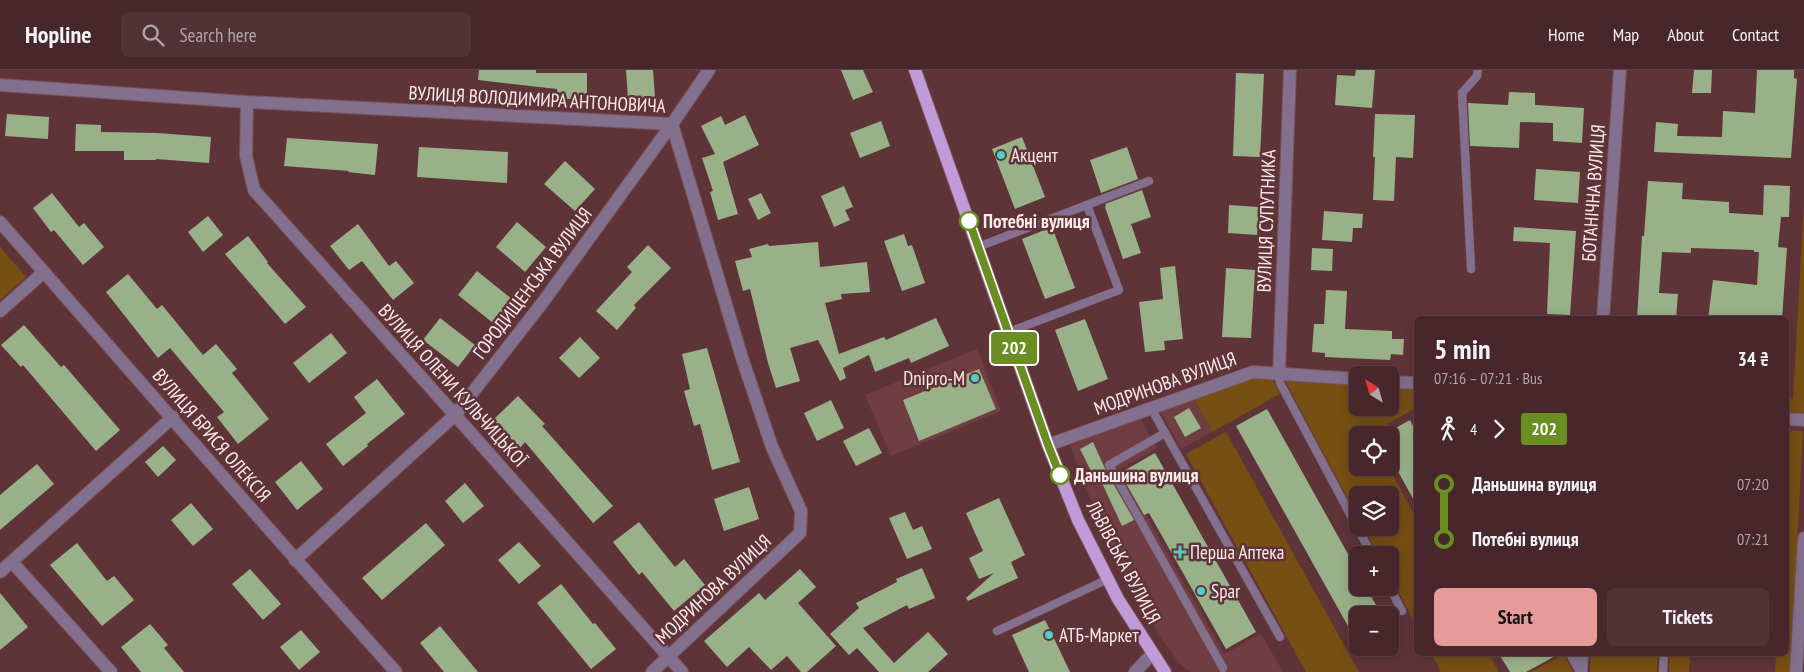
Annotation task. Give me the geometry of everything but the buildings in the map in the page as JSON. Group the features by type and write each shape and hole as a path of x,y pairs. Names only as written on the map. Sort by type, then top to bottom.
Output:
{"main road":[{"name":"ЛЬВІВСЬКА ВУЛИЦЯ","path":"915,70 1048,445 1078,520 1118,599 1165,672"}],"street":[{"name":"ГОРОДИЩЕНСЬКА ВУЛИЦЯ","path":"295,560 456,414 543,302 709,70"},
{"name":"ВУЛИЦЯ СУПУТНИКА","path":"1279,374 1290,70"},
{"name":"БОТАНІЧНА ВУЛИЦЯ","path":"1603,316 1620,70"},
{"name":"ВУЛИЦЯ ВОЛОДИМИРА АНТОНОВИЧА","path":"0,85 247,102 672,124 742,358 772,447 801,511 800,533"},
{"name":"ВУЛИЦЯ ОЛЕНИ КУЛЬЧИЦЬКОЇ","path":"247,102 246,156 254,190 456,414 682,672"},
{"name":"ВУЛИЦЯ БРИСЯ ОЛЕКСІЯ","path":"0,222 173,417 295,560 396,672"},
{"path":"0,311 44,272"},
{"name":"МОДРИНОВА ВУЛИЦЯ","path":"1048,445 1253,372 1349,378"},
{"path":"1399,382 1414,383"},
{"path":"0,572 173,417"},
{"path":"1789,419 1804,420"},
{"name":"МОДРИНОВА ВУЛИЦЯ","path":"652,672 800,533"},
{"path":"1796,672 1804,538"},
{"path":"12,562 111,672"},
{"path":"1135,672 1152,654"},
{"path":"1581,672 1582,656"}],"lane":[{"path":"1471,269 1462,93 1477,76 1478,70"},
{"path":"978,247 1149,181"},
{"path":"1009,332 1119,290 1087,205"},
{"path":"1279,374 1280,383 1367,546"},
{"path":"1151,408 1280,637"},
{"path":"1165,433 1109,465 1223,668"},
{"path":"997,631 1108,579"},
{"path":"1394,596 1402,611"},
{"path":"1571,656 1581,672"},
{"path":"1663,672 1664,656"}],"shaded area":[{"path":"1804,202 1804,413 1789,412 1789,399 1793,399"},
{"path":"0,247 26,277 0,300"},
{"path":"977,349 1001,411 891,456 865,395"},
{"path":"1254,377 1272,379 1280,394 1212,432 1194,399"},
{"path":"1284,379 1349,384 1349,416 1399,416 1399,388 1414,389 1414,409 1384,426 1349,426 1349,476 1393,476 1399,486 1349,486 1349,501"},
{"path":"1194,399 1212,432 1181,449 1160,411"},
{"path":"1140,418 1157,448 1120,469 1224,654 1261,634 1283,672 1191,672 1179,663 1161,638 1134,591 1095,511 1069,443"},
{"path":"1789,430 1803,431 1790,672 1775,672 1776,656 1789,656"},
{"path":"1226,432 1359,672 1306,672 1186,454"},
{"path":"1399,487 1414,514 1414,621 1399,593 1399,546 1373,546 1368,536 1399,536"},
{"path":"1433,656 1490,656 1499,672 1441,672"},
{"path":"1560,656 1565,656 1573,672 1531,672"},
{"path":"1591,656 1658,656 1657,672 1590,672"},
{"path":"1670,656 1690,656 1689,672 1669,672"}],"bus line":[{"name":"202","path":"969,221 1060,475"}],"place":[{"name":"Акцент","path":"1001,155"},
{"name":"Потебні вулиця","path":"969,221"},
{"name":"Dnipro-M","path":"975,378"},
{"name":"Даньшина вулиця","path":"1060,475"},
{"name":"Перша Аптека","path":"1180,552"},
{"name":"Spar","path":"1201,591"},
{"name":"АТБ-Маркет","path":"1049,635"}]}
